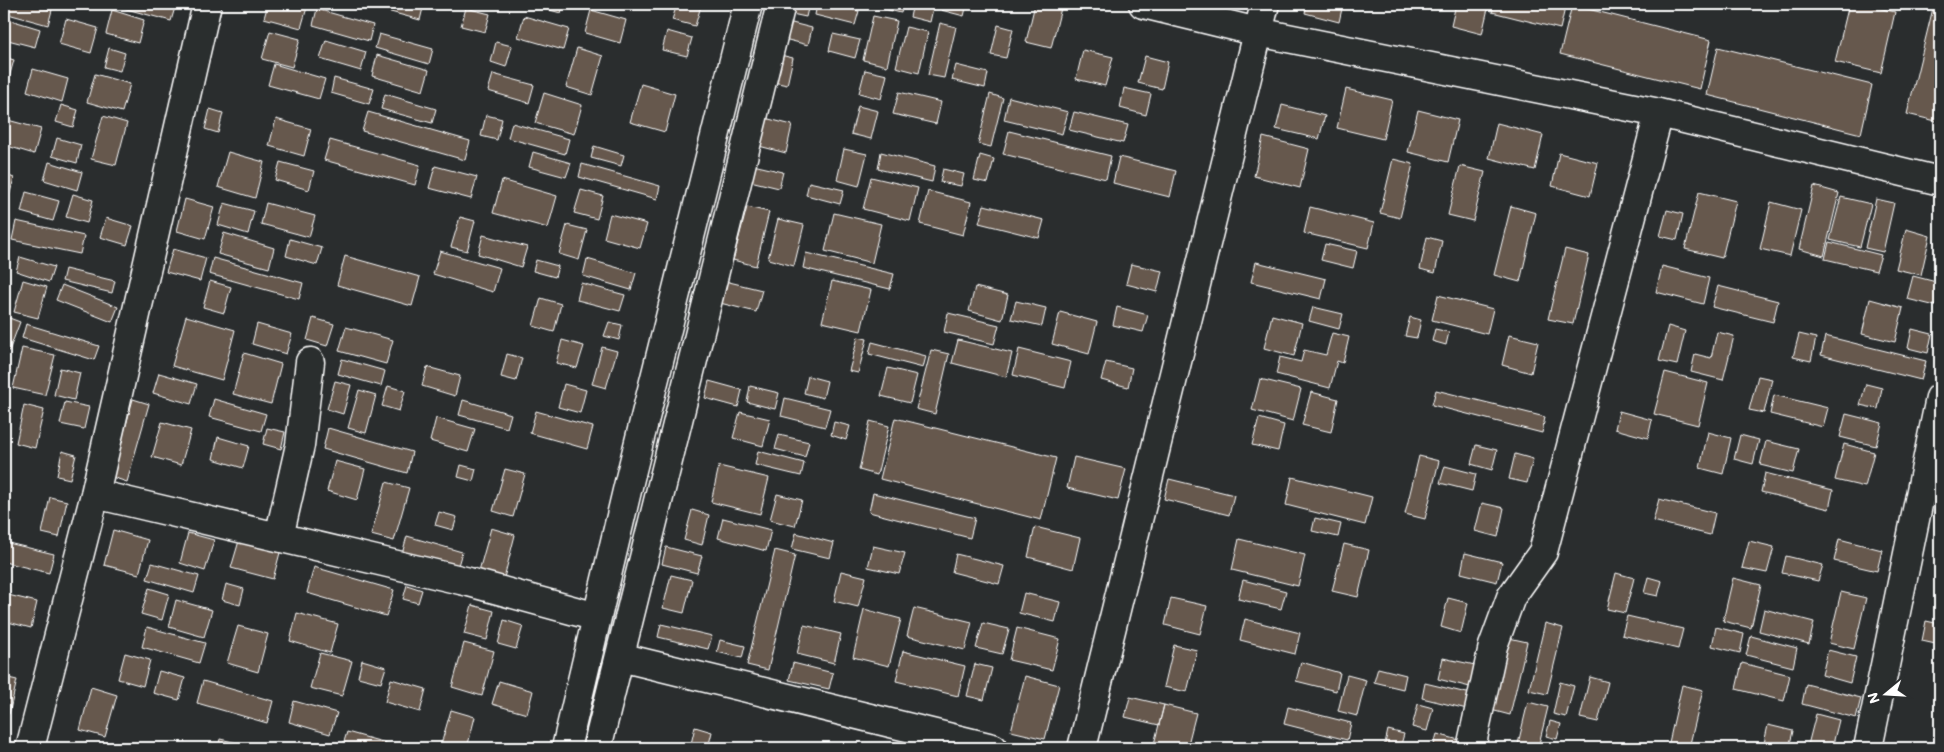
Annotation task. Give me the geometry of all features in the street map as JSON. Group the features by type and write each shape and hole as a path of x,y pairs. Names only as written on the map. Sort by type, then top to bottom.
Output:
{"street":[{"path":"30,748 95,494 207,4"},
{"path":"566,748 748,4"},
{"path":"598,748 781,4"},
{"path":"1143,4 1258,32 1659,113 1940,182"},
{"path":"1082,748 1265,4"},
{"path":"1472,748 1493,646 1511,597 1543,552 1659,113"},
{"path":"279,537 300,445 310,362"},
{"path":"1868,748 1940,398"},
{"path":"95,494 469,582 597,616"},
{"path":"620,657 994,748"}],"building":[{"path":"11,4 29,4 52,10 48,25 8,14"},
{"path":"120,4 176,4 171,21 119,7"},
{"path":"268,4 308,4 301,28 264,18"},
{"path":"361,4 424,4 420,20"},
{"path":"539,4 564,4 561,13 538,7"},
{"path":"677,4 701,6 695,26 672,20"},
{"path":"789,4 809,4 806,17 787,13"},
{"path":"817,4 830,4 859,11 855,25 815,15"},
{"path":"864,4 903,4 901,13"},
{"path":"913,4 934,4 930,22 910,17"},
{"path":"943,4 967,4 964,16 941,10"},
{"path":"1035,4 1046,4 1061,8 1051,48 1026,42"},
{"path":"1307,4 1343,4 1339,22 1305,13"},
{"path":"1456,4 1489,4 1482,34 1451,26"},
{"path":"1494,4 1566,4 1560,29 1492,12"},
{"path":"1849,4 1862,4 1895,12 1881,73 1835,62"},
{"path":"1934,4 1940,4 1940,122 1907,114"},
{"path":"1572,5 1711,40 1700,89 1560,54"},
{"path":"466,8 490,14 485,32 461,26"},
{"path":"317,9 373,25 369,41 313,25"},
{"path":"112,10 144,20 138,43 106,34"},
{"path":"591,10 626,20 620,43 585,33"},
{"path":"524,16 569,29 563,50 518,37"},
{"path":"873,16 897,21 887,66 863,60"},
{"path":"4,18 40,29 35,47 4,39"},
{"path":"66,19 98,28 91,53 59,44"},
{"path":"784,21 812,28 808,45 780,38"},
{"path":"940,23 956,27 944,78 928,75"},
{"path":"998,25 1013,29 1006,58 991,55"},
{"path":"906,27 928,32 919,73 896,67"},
{"path":"270,31 300,39 292,67 262,59"},
{"path":"667,31 692,38 687,56 662,50"},
{"path":"379,34 433,49 429,64 375,48"},
{"path":"833,34 860,40 855,58 829,51"},
{"path":"326,40 366,52 361,71 320,59"},
{"path":"496,42 512,46 506,67 491,62"},
{"path":"1718,47 1872,85 1861,134 1707,95"},
{"path":"109,48 125,53 120,71 104,67"},
{"path":"577,48 603,56 592,95 566,87"},
{"path":"1083,50 1113,57 1105,86 1076,79"},
{"path":"776,54 793,58 787,85 769,81"},
{"path":"377,55 429,70 423,91 372,76"},
{"path":"1145,56 1168,62 1162,89 1138,83"},
{"path":"4,57 14,60 8,81 4,80"},
{"path":"274,64 325,79 319,99 268,85"},
{"path":"956,65 988,73 985,88 952,80"},
{"path":"33,69 68,79 62,102 27,91"},
{"path":"865,70 887,75 881,99 859,93"},
{"path":"95,74 130,84 122,112 87,102"},
{"path":"493,74 534,85 529,103 488,91"},
{"path":"334,78 374,89 369,104 331,93"},
{"path":"641,84 675,94 665,132 630,122"},
{"path":"1124,88 1151,94 1146,115 1120,108"},
{"path":"1346,89 1392,100 1383,139 1337,128"},
{"path":"4,90 10,92 4,115"},
{"path":"899,92 941,102 936,124 893,114"},
{"path":"544,93 582,105 574,134 535,123"},
{"path":"385,94 436,109 432,123 381,109"},
{"path":"990,94 1003,98 991,147 978,144"},
{"path":"1009,97 1068,112 1062,134 1004,120"},
{"path":"61,105 78,110 73,127 56,122"},
{"path":"1282,105 1325,116 1319,139 1276,129"},
{"path":"858,106 878,111 871,139 851,134"},
{"path":"210,109 223,113 218,133 205,129"},
{"path":"1418,110 1458,120 1448,162 1408,152"},
{"path":"368,112 470,141 465,160 362,131"},
{"path":"1074,112 1128,125 1123,143 1069,130"},
{"path":"486,115 502,119 497,140 481,136"},
{"path":"103,116 127,123 116,165 91,159"},
{"path":"761,117 792,125 786,153 755,145"},
{"path":"4,119 41,129 34,154 4,145"},
{"path":"276,119 311,129 304,156 269,146"},
{"path":"512,123 569,139 565,154 508,138"},
{"path":"1497,123 1543,135 1535,170 1489,158"},
{"path":"1009,131 1111,156 1106,179 1003,154"},
{"path":"1263,137 1309,149 1300,188 1254,176"},
{"path":"57,138 81,145 77,163 52,156"},
{"path":"330,140 420,165 415,185 324,160"},
{"path":"594,146 624,155 621,166 591,158"},
{"path":"844,149 867,154 859,186 837,180"},
{"path":"228,152 264,162 255,198 218,187"},
{"path":"533,152 571,163 566,177 529,167"},
{"path":"881,152 935,166 932,182 878,169"},
{"path":"1559,153 1598,163 1590,196 1552,186"},
{"path":"980,155 994,159 988,183 974,180"},
{"path":"1119,157 1176,171 1170,197 1113,183"},
{"path":"1393,159 1413,164 1400,218 1380,213"},
{"path":"49,162 82,172 77,190 44,180"},
{"path":"280,162 314,171 309,190 275,180"},
{"path":"582,164 660,186 657,199 579,177"},
{"path":"749,164 783,172 779,188 746,180"},
{"path":"435,166 477,177 471,199 429,188"},
{"path":"1460,166 1485,172 1473,221 1448,215"},
{"path":"943,169 964,174 961,186 940,182"},
{"path":"4,174 14,178 4,215"},
{"path":"871,177 918,188 910,221 863,209"},
{"path":"502,180 557,196 548,228 493,213"},
{"path":"809,182 844,190 840,204 806,195"},
{"path":"1814,186 1839,193 1824,256 1799,249"},
{"path":"581,190 603,196 597,219 574,213"},
{"path":"928,191 971,202 963,235 920,224"},
{"path":"26,192 59,201 53,221 21,212"},
{"path":"1699,192 1736,201 1722,258 1685,249"},
{"path":"73,194 93,200 87,223 66,217"},
{"path":"1841,197 1871,204 1860,247 1830,240"},
{"path":"185,199 214,207 205,239 177,231"},
{"path":"1876,199 1894,203 1883,252 1865,248"},
{"path":"1771,202 1801,210 1790,256 1760,249"},
{"path":"224,203 254,211 248,234 218,225"},
{"path":"266,203 315,216 309,237 261,224"},
{"path":"984,205 1044,220 1039,238 979,223"},
{"path":"1511,206 1536,213 1520,282 1494,275"},
{"path":"747,207 769,212 756,266 733,260"},
{"path":"1310,207 1374,223 1368,248 1304,233"},
{"path":"1667,210 1683,214 1677,240 1660,236"},
{"path":"834,213 881,224 872,263 825,251"},
{"path":"610,214 647,224 640,248 604,238"},
{"path":"460,217 475,221 467,251 451,247"},
{"path":"106,218 133,226 127,245 100,237"},
{"path":"778,219 804,225 794,266 768,259"},
{"path":"16,221 84,236 80,254 12,240"},
{"path":"567,225 587,230 579,260 559,254"},
{"path":"1906,229 1930,236 1921,275 1896,269"},
{"path":"224,233 274,248 269,268 218,254"},
{"path":"483,235 527,247 521,267 478,254"},
{"path":"1427,237 1442,241 1435,273 1420,269"},
{"path":"290,239 322,248 317,265 286,256"},
{"path":"1829,242 1881,255 1876,271 1825,259"},
{"path":"1325,244 1357,251 1353,268 1321,260"},
{"path":"173,249 206,258 200,281 166,272"},
{"path":"1565,249 1589,255 1573,324 1548,319"},
{"path":"440,251 500,268 493,292 433,274"},
{"path":"806,253 894,274 890,289 803,268"},
{"path":"345,256 420,277 412,306 337,285"},
{"path":"20,257 54,267 49,282 16,271"},
{"path":"213,258 303,283 299,299 209,274"},
{"path":"587,259 636,273 631,290 583,276"},
{"path":"536,260 558,266 555,277 533,271"},
{"path":"1256,262 1326,279 1321,299 1251,282"},
{"path":"1131,264 1162,271 1157,292 1126,284"},
{"path":"1662,266 1709,278 1703,304 1656,292"},
{"path":"65,269 115,281 112,293 62,281"},
{"path":"1913,276 1940,283 1940,307 1907,299"},
{"path":"23,280 47,287 38,318 14,312"},
{"path":"210,281 231,287 224,313 203,307"},
{"path":"725,281 762,290 756,312 720,303"},
{"path":"832,281 871,290 861,331 822,322"},
{"path":"581,283 625,295 620,311 577,300"},
{"path":"62,285 118,307 112,322 56,300"},
{"path":"1718,286 1778,301 1773,322 1712,307"},
{"path":"975,287 1008,295 1002,320 969,311"},
{"path":"1438,295 1493,309 1487,334 1432,320"},
{"path":"541,298 561,304 554,332 533,326"},
{"path":"1870,299 1903,308 1895,342 1862,334"},
{"path":"1016,301 1046,308 1042,326 1011,319"},
{"path":"1117,307 1148,315 1143,332 1113,325"},
{"path":"1313,307 1343,314 1339,329 1309,321"},
{"path":"1060,312 1097,322 1089,354 1052,344"},
{"path":"948,313 999,325 994,344 944,332"},
{"path":"1272,315 1302,323 1294,356 1264,348"},
{"path":"4,316 20,322 9,351 4,349"},
{"path":"186,316 235,330 222,380 172,366"},
{"path":"1410,317 1421,320 1417,338 1405,336"},
{"path":"313,318 334,324 327,346 307,340"},
{"path":"609,322 622,325 619,340 604,336"},
{"path":"26,324 99,346 94,360 22,338"},
{"path":"257,324 292,334 286,354 252,344"},
{"path":"1668,326 1685,331 1677,365 1659,361"},
{"path":"346,327 393,340 386,364 339,351"},
{"path":"1435,329 1449,332 1446,345 1432,341"},
{"path":"1912,329 1932,334 1928,353 1908,348"},
{"path":"1717,332 1734,336 1723,380 1691,372 1695,354 1711,358"},
{"path":"1332,333 1349,337 1343,363 1337,361 1330,388 1276,374 1280,357 1301,362 1304,350 1326,355"},
{"path":"1799,334 1816,338 1811,361 1793,357"},
{"path":"1509,335 1538,342 1531,373 1502,365"},
{"path":"1825,336 1926,361 1921,380 1821,355"},
{"path":"858,337 867,339 858,373 849,371"},
{"path":"562,340 584,346 577,368 556,363"},
{"path":"958,340 1012,353 1006,377 952,363"},
{"path":"872,342 926,356 923,368 869,354"},
{"path":"602,347 617,351 606,388 592,384"},
{"path":"22,348 55,355 45,395 13,388"},
{"path":"1019,349 1071,362 1065,388 1013,375"},
{"path":"931,350 949,354 935,414 916,409"},
{"path":"244,353 281,364 271,404 233,394"},
{"path":"507,354 522,358 516,381 501,377"},
{"path":"342,359 385,371 381,386 338,374"},
{"path":"1106,362 1132,368 1128,387 1101,380"},
{"path":"427,367 460,376 455,396 422,386"},
{"path":"60,368 80,373 74,400 54,395"},
{"path":"888,368 917,375 910,403 881,396"},
{"path":"1665,372 1708,383 1698,425 1654,414"},
{"path":"159,373 197,384 191,404 153,393"},
{"path":"808,376 827,381 823,398 804,393"},
{"path":"1758,376 1772,379 1764,413 1749,410"},
{"path":"1260,379 1301,389 1293,421 1252,410"},
{"path":"335,381 351,385 343,414 327,409"},
{"path":"709,381 742,390 738,407 705,398"},
{"path":"564,384 586,390 580,413 558,407"},
{"path":"1866,384 1882,388 1878,409 1860,405"},
{"path":"388,386 405,391 399,411 382,406"},
{"path":"750,386 779,393 775,409 747,402"},
{"path":"359,390 376,395 366,433 348,428"},
{"path":"1436,390 1545,417 1542,433 1432,405"},
{"path":"1311,392 1338,399 1331,432 1302,425"},
{"path":"1774,395 1828,408 1823,427 1770,414"},
{"path":"785,398 830,409 825,427 781,416"},
{"path":"133,399 149,404 127,482 112,477"},
{"path":"214,399 266,414 261,431 209,417"},
{"path":"463,400 511,414 507,428 459,415"},
{"path":"65,402 89,407 84,429 60,424"},
{"path":"24,405 44,410 35,448 16,443"},
{"path":"536,411 593,427 587,449 530,433"},
{"path":"1619,411 1652,420 1648,438 1615,429"},
{"path":"740,412 770,419 763,446 733,438"},
{"path":"1846,414 1882,423 1876,446 1840,437"},
{"path":"436,418 475,429 468,452 430,441"},
{"path":"895,418 1056,458 1041,520 880,479"},
{"path":"1259,418 1284,425 1278,451 1252,445"},
{"path":"870,421 889,426 877,475 859,470"},
{"path":"162,422 191,430 181,465 152,457"},
{"path":"834,422 850,426 846,440 831,435"},
{"path":"267,428 285,432 281,449 263,444"},
{"path":"328,428 412,452 407,473 323,449"},
{"path":"1708,432 1731,438 1723,474 1700,468"},
{"path":"779,435 809,442 805,457 775,449"},
{"path":"1740,435 1759,440 1753,464 1734,459"},
{"path":"218,437 249,446 243,468 213,459"},
{"path":"1766,441 1799,449 1793,473 1760,465"},
{"path":"1844,444 1874,452 1865,487 1835,480"},
{"path":"1476,445 1497,450 1492,470 1471,464"},
{"path":"62,451 76,455 70,479 57,476"},
{"path":"758,451 804,463 801,476 755,465"},
{"path":"1515,454 1533,459 1527,483 1509,479"},
{"path":"1419,456 1439,461 1425,519 1405,514"},
{"path":"1074,457 1126,469 1118,500 1067,488"},
{"path":"335,461 365,469 357,500 327,491"},
{"path":"461,465 476,469 473,481 458,477"},
{"path":"719,466 769,478 760,514 711,502"},
{"path":"1445,466 1476,474 1472,491 1440,483"},
{"path":"505,469 525,474 513,517 493,511"},
{"path":"1765,473 1833,490 1829,509 1761,492"},
{"path":"1292,477 1372,497 1365,525 1286,505"},
{"path":"1169,479 1234,495 1229,515 1164,499"},
{"path":"386,482 409,488 394,541 371,535"},
{"path":"873,493 975,518 970,538 869,512"},
{"path":"777,494 802,500 795,526 770,520"},
{"path":"50,497 67,501 59,537 42,533"},
{"path":"1659,499 1715,513 1710,535 1653,521"},
{"path":"1482,503 1504,508 1498,537 1475,531"},
{"path":"692,510 709,515 702,545 684,540"},
{"path":"439,512 457,517 453,530 435,525"},
{"path":"723,518 771,530 766,551 718,538"},
{"path":"1315,518 1341,524 1338,537 1312,531"},
{"path":"1035,527 1080,538 1073,569 1028,557"},
{"path":"491,528 515,535 504,578 479,571"},
{"path":"113,530 148,540 139,574 104,565"},
{"path":"188,533 214,540 205,571 180,563"},
{"path":"796,533 834,543 830,558 792,549"},
{"path":"241,534 282,545 273,579 231,568"},
{"path":"407,536 462,552 457,569 402,554"},
{"path":"1239,539 1305,555 1298,586 1232,570"},
{"path":"1839,539 1882,550 1877,571 1834,561"},
{"path":"1749,541 1774,547 1767,573 1742,568"},
{"path":"4,542 54,554 49,573 4,562"},
{"path":"1344,544 1369,550 1358,597 1332,591"},
{"path":"873,546 905,553 899,574 868,567"},
{"path":"666,547 702,556 697,573 662,564"},
{"path":"775,550 795,555 768,670 747,665"},
{"path":"1465,553 1502,562 1497,582 1461,573"},
{"path":"956,554 1004,566 999,584 952,572"},
{"path":"1786,556 1823,565 1818,581 1782,573"},
{"path":"152,563 199,576 194,593 147,579"},
{"path":"314,567 394,590 386,616 307,593"},
{"path":"841,571 866,577 858,607 834,601"},
{"path":"1616,573 1634,578 1625,613 1607,609"},
{"path":"671,575 692,580 684,613 663,608"},
{"path":"1648,577 1662,581 1658,596 1644,593"},
{"path":"1733,578 1761,585 1751,628 1723,621"},
{"path":"1243,580 1286,591 1281,609 1238,599"},
{"path":"226,584 244,589 240,605 222,600"},
{"path":"407,585 422,590 418,603 403,599"},
{"path":"149,588 169,594 162,620 141,614"},
{"path":"1841,592 1866,598 1854,649 1829,643"},
{"path":"1024,593 1060,602 1055,622 1019,613"},
{"path":"4,594 37,602 31,628 4,621"},
{"path":"1171,598 1207,606 1200,634 1165,625"},
{"path":"1448,598 1468,603 1461,633 1441,627"},
{"path":"176,600 212,610 204,637 169,627"},
{"path":"472,605 494,611 487,640 464,634"},
{"path":"914,608 972,622 965,650 907,636"},
{"path":"864,609 901,619 889,666 853,657"},
{"path":"1764,609 1814,622 1809,644 1759,631"},
{"path":"297,613 338,624 330,653 290,641"},
{"path":"1627,616 1683,629 1678,649 1622,635"},
{"path":"1245,619 1300,633 1295,654 1240,640"},
{"path":"504,620 523,626 516,649 498,644"},
{"path":"1926,621 1940,624 1940,645 1922,641"},
{"path":"983,623 1009,629 1002,654 976,648"},
{"path":"1545,623 1563,628 1547,694 1529,690"},
{"path":"661,624 712,636 708,649 658,637"},
{"path":"804,625 841,634 834,663 797,654"},
{"path":"238,626 268,634 258,672 227,663"},
{"path":"147,627 205,643 199,663 142,647"},
{"path":"1716,627 1744,634 1740,653 1712,646"},
{"path":"1017,628 1060,639 1052,670 1009,660"},
{"path":"1751,636 1797,648 1793,667 1746,655"},
{"path":"1509,638 1527,642 1510,715 1491,710"},
{"path":"720,640 745,646 742,658 717,652"},
{"path":"464,643 494,651 482,696 452,687"},
{"path":"1174,645 1197,650 1187,692 1164,687"},
{"path":"1828,650 1856,657 1850,683 1822,675"},
{"path":"903,651 965,666 958,696 896,681"},
{"path":"125,653 150,660 143,686 118,679"},
{"path":"320,653 352,661 342,696 310,688"},
{"path":"1443,658 1475,665 1470,687 1438,679"},
{"path":"362,660 386,667 381,683 358,677"},
{"path":"1301,662 1340,673 1336,691 1296,681"},
{"path":"793,663 833,673 829,689 789,680"},
{"path":"1742,663 1790,675 1784,701 1736,689"},
{"path":"975,664 992,668 984,700 967,696"},
{"path":"1378,668 1406,675 1403,689 1374,682"},
{"path":"159,671 185,678 179,700 153,693"},
{"path":"1347,675 1366,680 1357,716 1338,711"},
{"path":"1025,676 1059,685 1045,739 1011,731"},
{"path":"4,677 17,680 9,714 4,713"},
{"path":"1590,677 1608,682 1598,722 1580,718"},
{"path":"391,679 426,689 420,712 385,702"},
{"path":"203,681 273,701 267,723 197,703"},
{"path":"499,681 533,691 527,714 492,704"},
{"path":"1560,682 1574,686 1566,717 1553,714"},
{"path":"1425,683 1471,694 1467,709 1422,698"},
{"path":"1806,684 1861,698 1856,718 1802,704"},
{"path":"1682,685 1703,690 1689,748 1668,747"},
{"path":"91,687 117,695 105,737 80,730"},
{"path":"1130,697 1164,705 1159,725 1125,717"},
{"path":"294,701 337,713 330,734 289,722"},
{"path":"1528,702 1548,707 1538,748 1517,748"},
{"path":"1418,704 1433,708 1427,731 1412,727"},
{"path":"1164,705 1196,713 1187,748 1153,748"},
{"path":"1288,707 1351,723 1347,740 1284,724"},
{"path":"451,710 475,717 467,748 440,748"},
{"path":"1816,714 1839,720 1832,748 1819,748 1808,745"},
{"path":"1940,718 1940,746 1934,744"},
{"path":"1550,721 1561,724 1557,739 1546,736"},
{"path":"1768,725 1793,731 1789,748 1763,748"},
{"path":"695,727 712,732 708,748 690,748"},
{"path":"1388,730 1404,734 1400,748 1384,748"},
{"path":"347,732 404,748 342,748"},
{"path":"1437,734 1459,740 1457,748 1433,748"},
{"path":"220,739 242,744 241,748 218,748"},
{"path":"1257,743 1279,748 1256,748"}]}
